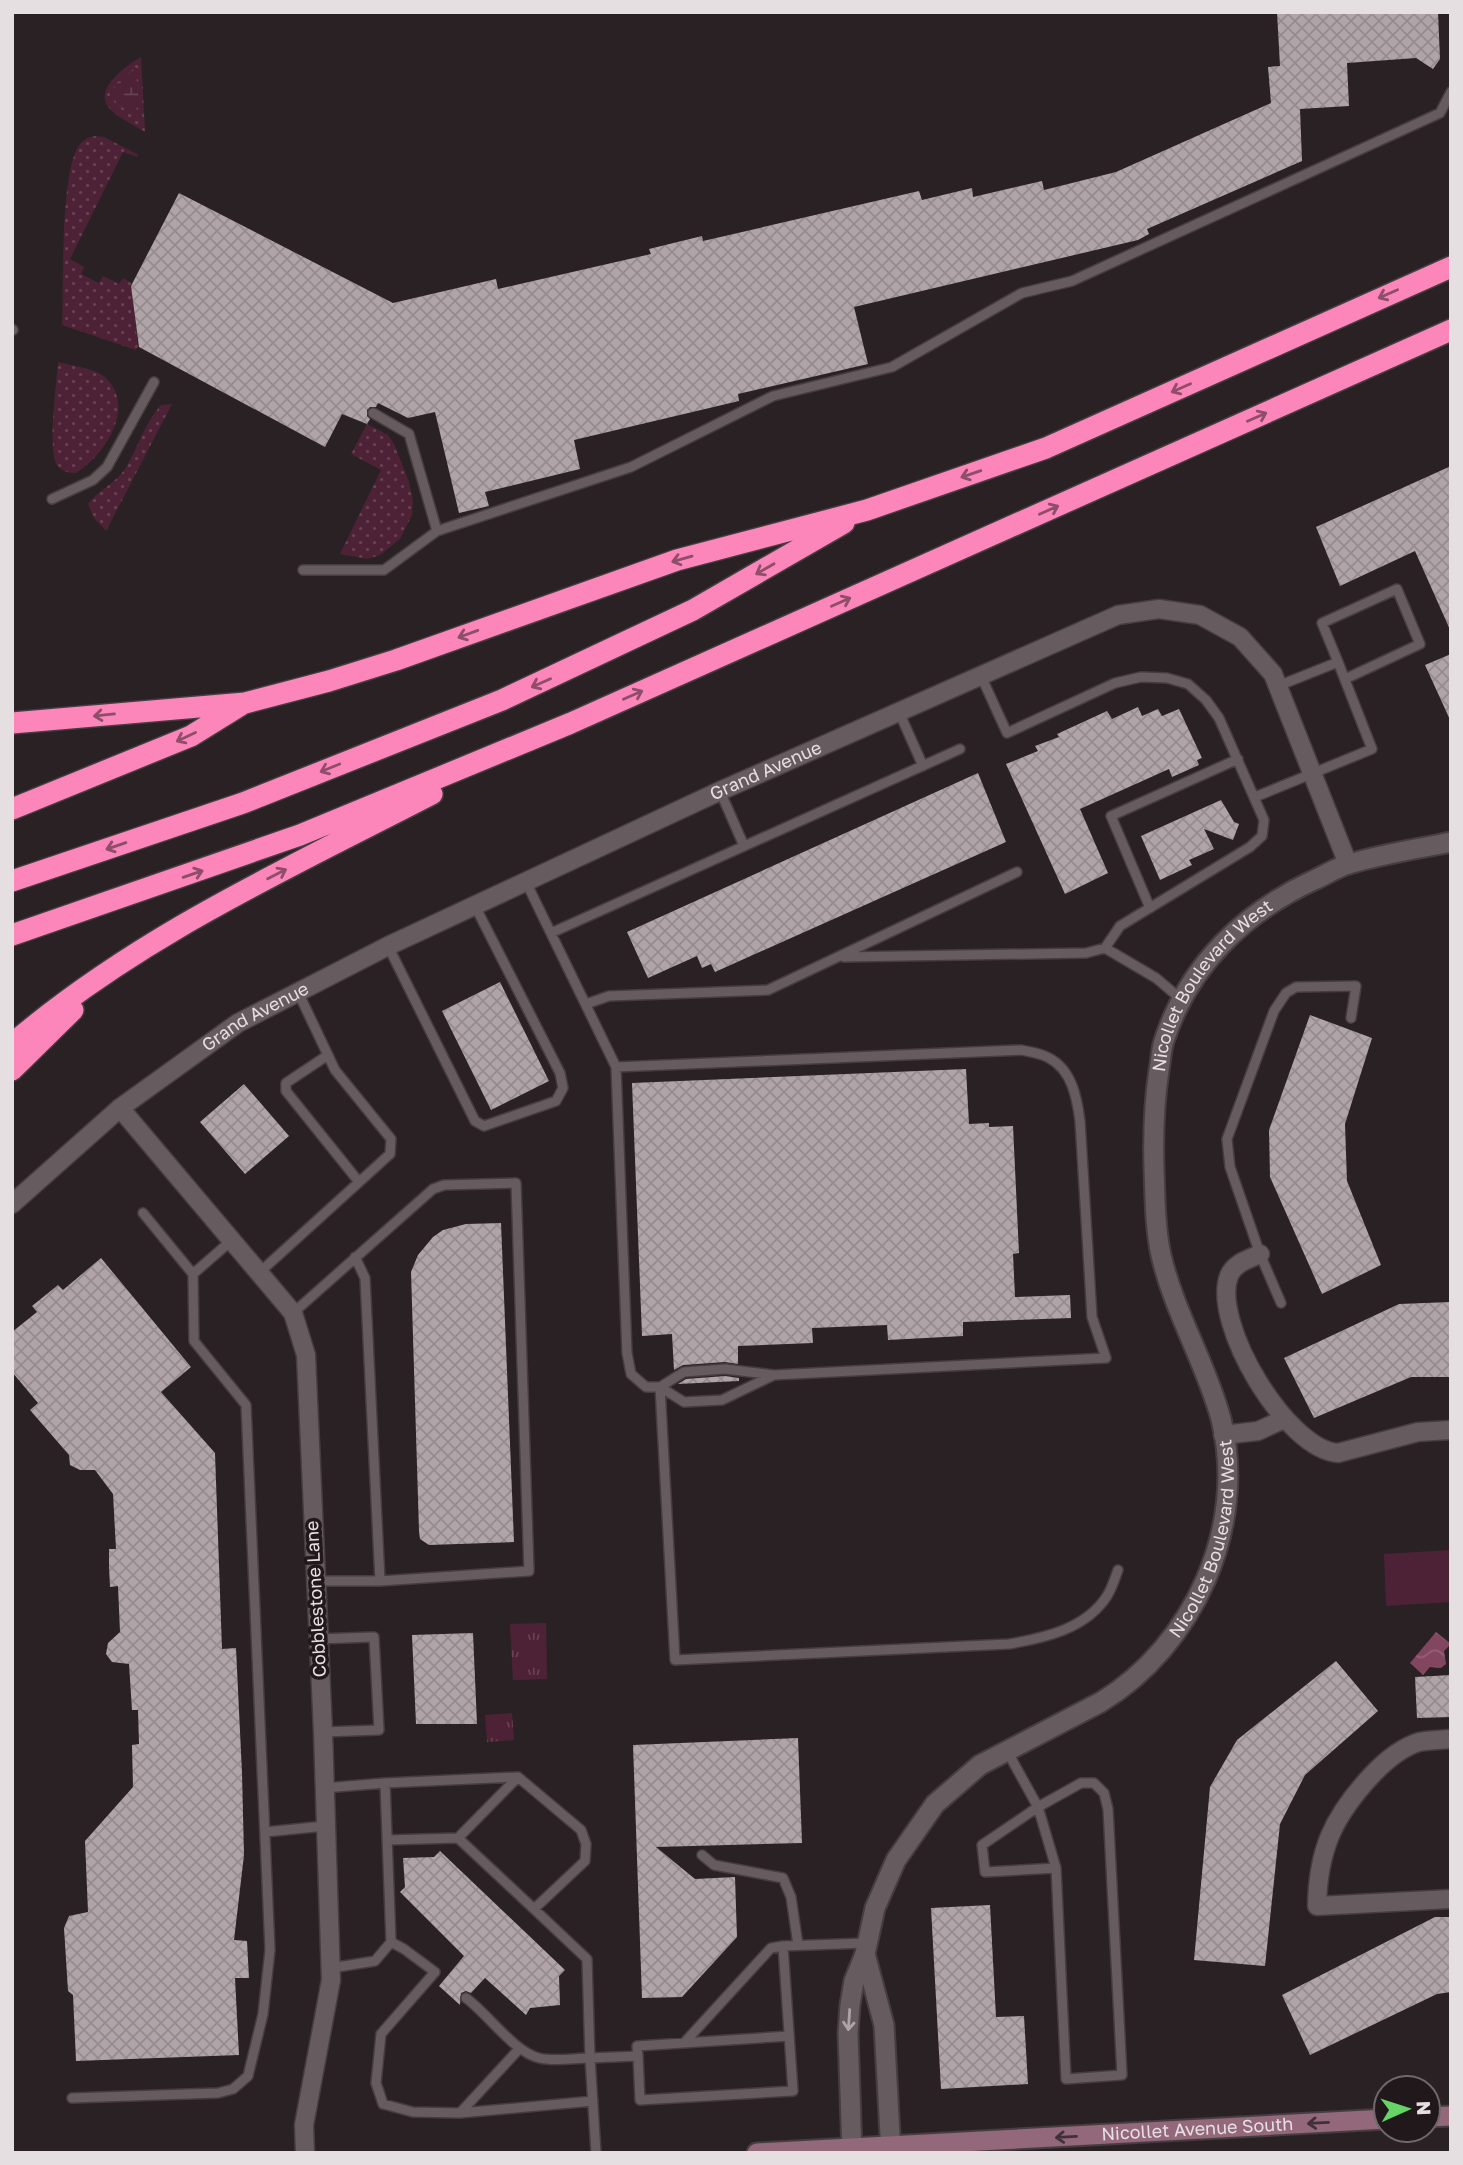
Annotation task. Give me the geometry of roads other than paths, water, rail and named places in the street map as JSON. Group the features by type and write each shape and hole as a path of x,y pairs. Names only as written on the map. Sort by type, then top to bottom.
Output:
{"highway":[{"path":"12,723 245,703 396,660 677,560 867,510 1046,448 1451,267"},
{"path":"12,935 300,835 571,723 1451,330"},
{"path":"12,881 243,803 502,700 692,610 867,510"},
{"path":"12,808 191,736 245,703"},
{"path":"12,1044 76,993 132,955 216,905 571,723"},
{"path":"12,1070 132,955"}],"main road":[{"name":"Nicollet Avenue South","path":"757,2153 891,2149 1372,2120"}],"street":[{"name":"Grand Avenue","path":"12,1204 120,1108 238,1023 388,946 720,791 1118,615 1159,609 1200,615 1240,637 1273,674 1348,864"},
{"path":"1348,864 1451,842"},
{"name":"Nicollet Boulevard West","path":"852,2150 848,2033 854,1981 866,1949 875,1908 896,1860 935,1804 980,1765 1120,1690 1157,1656 1189,1615 1211,1569 1223,1520 1227,1481 1223,1436 1214,1396 1161,1255 1153,1134 1155,1094 1164,1039 1182,1000 1206,962 1227,937 1283,895 1348,864"},
{"name":"Cobblestone Lane","path":"120,1108 293,1313 306,1355 331,1980 304,2125 305,2153"},
{"path":"1259,1254 1240,1263 1229,1275 1229,1304 1238,1345 1284,1419 1309,1443 1328,1452 1349,1452 1418,1432 1451,1430"},
{"path":"1223,1436 1258,1431 1284,1419"},
{"path":"1451,1739 1417,1743 1403,1749 1375,1772 1354,1795 1338,1816 1324,1849 1319,1871 1317,1906 1451,1899"},
{"name":"Nicollet Boulevard West","path":"866,1949 884,2025 891,2149"}],"lane":[{"path":"303,570 384,570 437,531 631,467 773,396 892,367 1022,293 1072,281 1440,113 1451,92"},
{"path":"52,499 93,480 107,467 155,382"},
{"path":"373,413 409,434 437,531"},
{"path":"1255,797 1372,748 1322,623 1397,589 1420,643 1345,679"},
{"path":"1278,686 1338,662"},
{"path":"841,957 1086,953 1105,948 1120,926 1251,847 1262,836 1264,820 1219,718 1206,700 1188,684 1167,678 1140,677 1115,683 1007,733 981,674"},
{"path":"899,712 923,766"},
{"path":"551,933 960,749"},
{"path":"1150,908 1111,816 1238,759"},
{"path":"720,791 744,846"},
{"path":"586,1004 610,996 768,990 1017,872"},
{"path":"526,882 616,1067 627,1353 631,1374 646,1387 660,1387 684,1402 722,1400 774,1375"},
{"path":"388,946 475,1121 484,1126 556,1101 563,1088 560,1073 475,906"},
{"path":"1105,948 1156,978 1182,1000"},
{"path":"1281,1303 1259,1254 1230,1167 1227,1139 1274,1011 1286,993 1296,987 1356,986 1351,1018"},
{"path":"260,1272 390,1154 391,1139 335,1070 298,992"},
{"path":"616,1067 1021,1050 1049,1058 1065,1071 1076,1095 1080,1121 1092,1317 1106,1358 774,1375 724,1369 684,1372 660,1387"},
{"path":"328,1055 286,1083 286,1091 359,1182"},
{"path":"293,1313 433,1189 444,1185 516,1183 529,1571 380,1581 315,1581"},
{"path":"72,2098 218,2093 233,2089 248,2076 263,2014 270,1950 246,1405 194,1341 193,1274 143,1213"},
{"path":"193,1274 232,1240"},
{"path":"355,1257 365,1278 380,1581"},
{"path":"660,1387 675,1660 1009,1644 1039,1639 1090,1616 1107,1596 1118,1570"},
{"path":"317,1639 374,1637 379,1730 323,1732"},
{"path":"1007,1750 1038,1807 1056,1868 1066,2079 1122,2075 1108,1809 1104,1793 1094,1783 1081,1783 1038,1807 982,1845 985,1872 1056,1868"},
{"path":"324,1788 518,1777 581,1830 586,1844 584,1861 534,1909"},
{"path":"387,1840 458,1838 518,1777"},
{"path":"331,1968 375,1961 391,1942 385,1783"},
{"path":"265,1832 325,1826"},
{"path":"458,1838 587,1959 596,2153"},
{"path":"702,1855 714,1865 783,1878 791,1897 799,1945"},
{"path":"391,1942 444,1980"},
{"path":"684,2043 771,1948 799,1945 866,1949"},
{"path":"783,1946 793,2091 640,2100 637,2046 789,2036"},
{"path":"435,1972 381,2034 376,2083 383,2104 413,2112 460,2113 593,2101"},
{"path":"466,1998 520,2048 538,2058 638,2056"},
{"path":"460,2113 520,2048"}],"water":[{"path":"1436,1632 1451,1644 1444,1651 1446,1664 1441,1668 1430,1667 1423,1675 1410,1663"}]}
